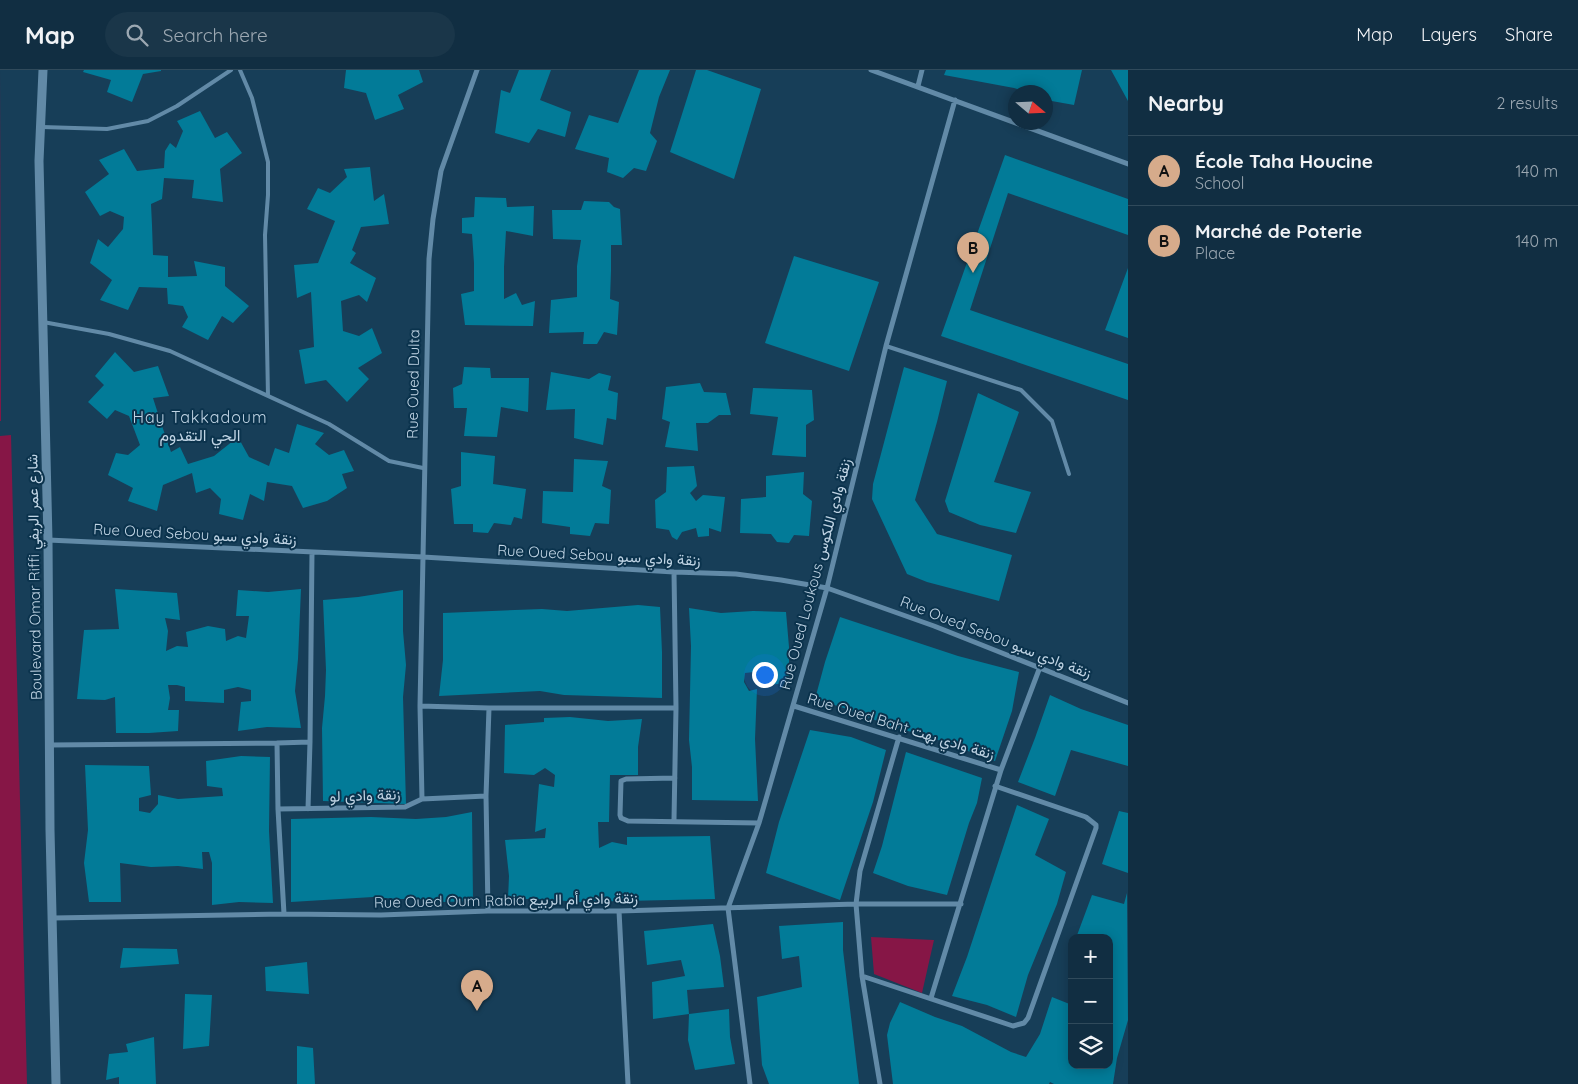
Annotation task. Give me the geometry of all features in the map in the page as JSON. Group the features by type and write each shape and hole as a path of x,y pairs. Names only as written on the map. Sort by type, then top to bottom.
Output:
{"street":[{"name":"Boulevard Omar Riffi شارع عمر الريفي","path":"43,70 40,127 56,1084"},
{"name":"Rue Oued Dulta","path":"422,799 420,706 428,259 441,171 477,70"},
{"path":"871,70 1128,164"},
{"path":"918,86 922,70"},
{"name":"Rue Oued Loukous زنقة وادي اللكوس","path":"750,1084 728,908 759,823 794,706 827,588 886,346 955,100"},
{"name":"Rue Oued Sebou زنقة وادي سبو","path":"48,540 423,557 736,574 827,588 934,626 1128,703"},
{"name":"زنقة وادي لو","path":"308,809 312,552"},
{"path":"674,572 676,708 674,820"},
{"path":"931,998 961,904 995,786 1040,667"},
{"path":"420,706 676,708"},
{"name":"Rue Oued Baht زنقة وادي بهت","path":"794,706 1001,770"},
{"path":"488,910 486,796 489,708"},
{"path":"880,1084 862,976 856,904 860,871 899,737"},
{"path":"50,745 277,744 310,742"},
{"path":"277,744 278,809 284,914"},
{"path":"675,778 626,779 620,783 621,818 628,821 674,820 759,823"},
{"path":"862,976 1013,1026 1024,1023 1028,1018 1096,828 1093,821 1086,817 995,786"},
{"path":"422,799 486,796"},
{"name":"زنقة وادي لو","path":"278,809 405,807 422,799"},
{"name":"Rue Oued Oum Rabia زنقة وادي أم الربيع","path":"52,918 284,914 381,915 488,910 619,911 856,904 961,904"},
{"path":"619,911 628,1084"}],"lane":[{"path":"40,127 106,129 148,121 177,106 231,70"},
{"path":"240,70 252,98 268,162 265,236 268,396"},
{"path":"43,322 109,334 170,351 329,424 390,461 423,468"},
{"path":"886,346 1020,390 1052,421 1068,474"}],"shaded area":[{"path":"0,70 1,421 0,421"},
{"path":"11,435 27,1084 0,1084 0,436"},
{"path":"871,937 934,940 922,993 874,974"}],"building":[{"path":"84,70 161,71 143,74 132,102 107,92 111,80 83,72"},
{"path":"346,70 419,70 423,82 398,95 404,109 375,120 366,93 344,88"},
{"path":"519,70 551,70 540,100 571,112 565,137 538,129 529,143 495,133 501,90 510,93"},
{"path":"639,70 670,70 659,97 650,133 657,141 646,171 634,168 623,178 607,172 609,158 575,149 589,115 618,123"},
{"path":"696,70 707,70 761,89 734,179 670,152"},
{"path":"946,70 1082,70 1074,105 1053,101 1053,85 1008,85 1008,87 944,75"},
{"path":"1111,70 1128,70 1128,101"},
{"path":"200,111 215,138 227,132 242,153 220,169 223,202 192,198 194,180 164,178 162,199 151,204 153,255 168,256 168,277 197,276 194,261 225,267 225,286 249,306 233,323 222,316 208,340 182,327 188,317 183,306 168,304 167,288 139,287 128,310 100,300 112,280 90,263 98,239 108,247 123,229 124,217 110,211 100,216 85,192 109,174 99,160 124,149 137,171 164,168 165,151 170,143 176,148 183,131 177,121"},
{"path":"1005,155 1128,199 1128,235 1008,193 970,310 1128,364 1128,400 941,336"},
{"path":"370,167 374,201 384,194 389,224 361,227 352,250 356,253 350,263 376,278 367,302 359,295 341,301 343,331 359,336 372,328 382,353 358,368 369,379 347,402 326,380 305,384 299,350 314,347 311,292 297,298 294,265 318,263 335,221 307,209 318,188 330,193 347,177 344,169"},
{"path":"475,197 506,198 507,207 534,206 533,236 506,231 504,267 504,299 516,293 522,305 535,301 533,326 465,325 461,294 474,291 474,263 472,234 462,233 462,218 474,217"},
{"path":"584,201 609,202 614,207 620,209 622,245 611,245 610,299 619,302 617,335 604,332 597,344 583,344 584,332 549,333 551,300 577,297 577,266 581,240 553,239 552,210 581,210"},
{"path":"794,256 879,282 849,371 765,343"},
{"path":"1128,268 1128,338 1105,330"},
{"path":"115,352 134,372 158,366 169,396 153,398 171,452 180,447 188,464 214,456 238,437 249,457 269,466 275,448 289,453 297,424 324,433 315,444 329,455 344,450 354,471 342,474 347,488 327,501 303,508 292,486 267,482 264,501 250,494 243,520 219,514 221,499 210,488 196,493 192,473 163,485 157,511 128,501 133,488 108,475 116,453 128,455 140,445 129,416 115,410 107,419 88,402 104,385 95,376"},
{"path":"464,367 490,368 491,378 529,378 528,412 501,407 497,437 464,436 467,408 454,408 453,388 462,384"},
{"path":"904,367 947,381 915,500 937,534 1012,555 999,601 927,582 907,574 872,499 873,484"},
{"path":"551,372 589,379 599,373 611,376 608,390 618,393 616,420 607,418 603,445 574,438 575,409 546,410"},
{"path":"700,383 704,392 726,393 731,415 719,415 708,423 696,423 698,451 665,447 670,422 662,419 666,387"},
{"path":"753,388 812,390 814,420 806,425 806,457 772,455 778,417 750,414"},
{"path":"978,393 1019,412 994,482 1031,492 1016,533 980,525 949,512 945,501"},
{"path":"461,452 495,456 493,484 526,489 522,519 514,517 511,525 494,523 488,533 473,532 473,524 454,524 451,489 461,486"},
{"path":"574,459 608,461 602,486 611,490 609,524 595,523 590,536 570,534 570,527 542,523 543,491 573,492"},
{"path":"694,466 697,486 690,493 696,501 703,495 725,497 721,532 709,528 709,536 698,537 696,528 682,532 677,540 672,537 669,530 656,528 655,500 666,492 667,467"},
{"path":"804,472 803,494 812,501 809,536 794,535 789,543 777,542 771,534 740,533 741,499 766,497 766,476"},
{"path":"115,589 177,593 180,620 165,618 168,631 166,651 177,646 188,647 186,632 208,626 225,629 226,641 238,636 246,638 249,616 236,616 238,590 268,592 301,589 295,691 301,728 267,727 238,731 241,702 251,701 251,690 238,687 224,690 224,703 185,701 185,687 168,685 170,698 168,710 179,710 178,731 116,733 115,697 105,700 77,699 84,630 119,629"},
{"path":"403,590 403,631 406,665 403,697 406,804 323,801 322,728 326,670 323,600"},
{"path":"638,605 660,607 662,698 564,695 540,691 439,696 443,660 443,613 542,609 567,611"},
{"path":"689,608 721,613 753,611 786,612 789,647 789,683 766,685 764,670 745,673 744,682 749,691 757,689 755,739 758,801 692,800 692,767 689,740 691,646"},
{"path":"840,617 958,656 1019,672 1012,711 995,761 815,699"},
{"path":"1050,695 1081,709 1128,725 1128,766 1071,750 1055,796 1018,782"},
{"path":"570,717 608,721 642,719 638,747 638,775 610,775 609,822 598,822 599,848 612,842 627,845 627,837 710,836 715,899 578,902 545,899 508,899 509,876 505,840 545,838 546,828 535,832 539,784 554,787 555,775 545,768 534,775 504,773 505,725 544,722 544,718"},
{"path":"810,730 851,737 886,750 873,802 840,900 766,873 779,822"},
{"path":"906,752 982,778 977,803 947,895 908,886 873,873 882,846"},
{"path":"241,756 270,757 269,831 273,903 239,902 212,905 212,863 209,852 202,852 203,869 178,866 151,867 120,863 121,902 89,902 84,863 88,830 85,765 149,766 151,795 139,798 139,811 150,813 158,804 158,795 178,799 223,796 222,788 207,786 206,761"},
{"path":"1017,805 1049,819 1035,855 1066,872 1057,904 1028,975 1016,1017 987,1005 952,996 967,957"},
{"path":"1119,811 1128,813 1128,873 1102,864"},
{"path":"472,812 473,901 444,902 373,897 291,902 291,819 371,817 416,819 446,817"},
{"path":"1127,893 1128,1020 1117,1058 1113,1084 1054,1084 1050,1082 1049,1084 893,1084 887,1035 890,1023 900,1002 962,1026 1011,1052 1026,1057 1040,1034 1052,997 1068,1003 1068,1069 1113,1069 1113,934 1077,934 1092,895 1124,904"},
{"path":"843,922 843,950 859,1084 769,1084 762,1065 757,997 802,987 799,956 782,959 779,926"},
{"path":"713,924 724,987 687,990 689,1014 653,1019 652,982 685,976 681,960 647,965 644,931"},
{"path":"123,948 177,949 179,964 120,968"},
{"path":"307,962 309,994 266,991 265,967"},
{"path":"185,994 212,995 209,1046 183,1049"},
{"path":"729,1009 730,1037 735,1064 695,1070 688,1040 689,1014"},
{"path":"154,1037 156,1084 119,1084 119,1077 106,1080 109,1054 128,1052 126,1044"},
{"path":"297,1046 313,1048 315,1084 297,1084"}],"place":[{"name":"Marché de Poterie","path":"973,273"},
{"name":"École Taha Houcine","path":"477,1011"}],"district":[{"name":"Hay Takkadoum الحي التقدوم","path":"200,426"}]}
